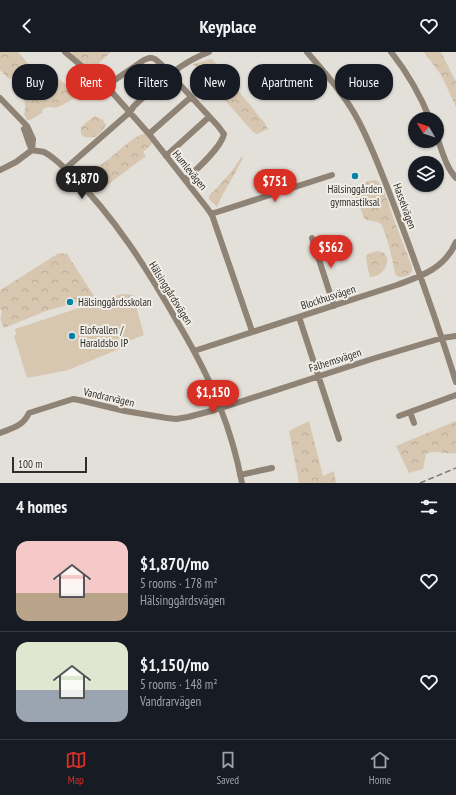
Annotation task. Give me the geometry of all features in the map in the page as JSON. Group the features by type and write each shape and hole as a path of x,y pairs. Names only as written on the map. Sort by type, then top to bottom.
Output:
{"street":[{"name":"Humlevägen","path":"65,52 79,64"},
{"path":"182,66 209,52"},
{"name":"Hasselvägen","path":"307,52 336,86 358,119 368,140 379,165 420,276 456,382"},
{"path":"391,52 410,80 427,112"},
{"path":"139,64 149,58 152,58 161,64"},
{"path":"182,87 190,96"},
{"name":"Humlevägen","path":"116,97 149,134 211,214 252,331"},
{"path":"0,98 27,126 33,139 32,150 16,162 0,170"},
{"path":"149,134 190,98"},
{"path":"65,169 130,112 141,100"},
{"path":"185,180 208,158 223,139 224,134 194,100"},
{"path":"0,104 21,124 32,150"},
{"path":"166,156 209,117"},
{"path":"441,148 448,166 456,178"},
{"name":"Hälsinggårdsvägen","path":"32,150 43,152 54,158 93,198 119,231 150,276 194,350 211,384 230,436 241,483"},
{"path":"211,214 332,174"},
{"path":"312,238 334,306"},
{"name":"Blockhusvägen","path":"194,350 334,306 420,276 446,259 456,242"},
{"path":"299,317 339,439"},
{"name":"Falhemsvägen","path":"220,407 442,338 456,336"},
{"path":"399,416 456,395"},
{"name":"Vandrarvägen","path":"0,433 17,427 27,418 30,413 73,399 125,411 176,419 215,410 220,407"},
{"path":"410,412 414,423"},
{"path":"240,475 272,468"}],"green space":[{"path":"0,52 18,52 28,64 12,64 12,77 9,79 0,70"},
{"path":"73,52 111,52 99,64 82,64 70,54"},
{"path":"424,52 441,52 456,82 456,107 441,75"},
{"path":"212,59 216,64 193,64"},
{"path":"58,79 66,84 66,100 71,100 58,107 46,107 42,110 42,113 30,120 27,120 24,114 24,100 58,100"},
{"path":"240,93 268,129 257,134 253,132 225,100 240,100"},
{"path":"95,116 103,120 106,125 97,136 84,137 81,134 81,127"},
{"path":"142,134 146,134 153,142 143,152 146,156 102,189 99,190 93,188 88,184 87,181 89,175 95,169"},
{"path":"241,157 243,158 217,207 209,199 209,196 230,173"},
{"path":"368,181 378,181 384,191 412,267 412,272 403,277 399,277 395,274 387,239 382,225 378,222 364,218 356,197 356,188"},
{"path":"377,251 383,252 386,255 387,264 381,273 370,277 366,257 368,254"},
{"path":"59,253 67,254 94,296 46,311 4,328 1,320 2,311 0,309 0,291"},
{"path":"121,294 133,295 144,335 126,342 124,347 68,370 27,378 14,336 16,334 15,329"},
{"path":"309,421 323,476 334,471 336,483 299,483 289,431"},
{"path":"456,421 456,453 433,452 426,454 423,469 409,473 396,446"}],"railway":[{"path":"420,483 456,468"}],"place":[{"name":"Hälsinggården gymnastiksal","path":"355,176"},
{"name":"Hälsinggårdsskolan","path":"70,302"},
{"name":"Elofvallen / Haraldsbo IP","path":"72,336"}]}
